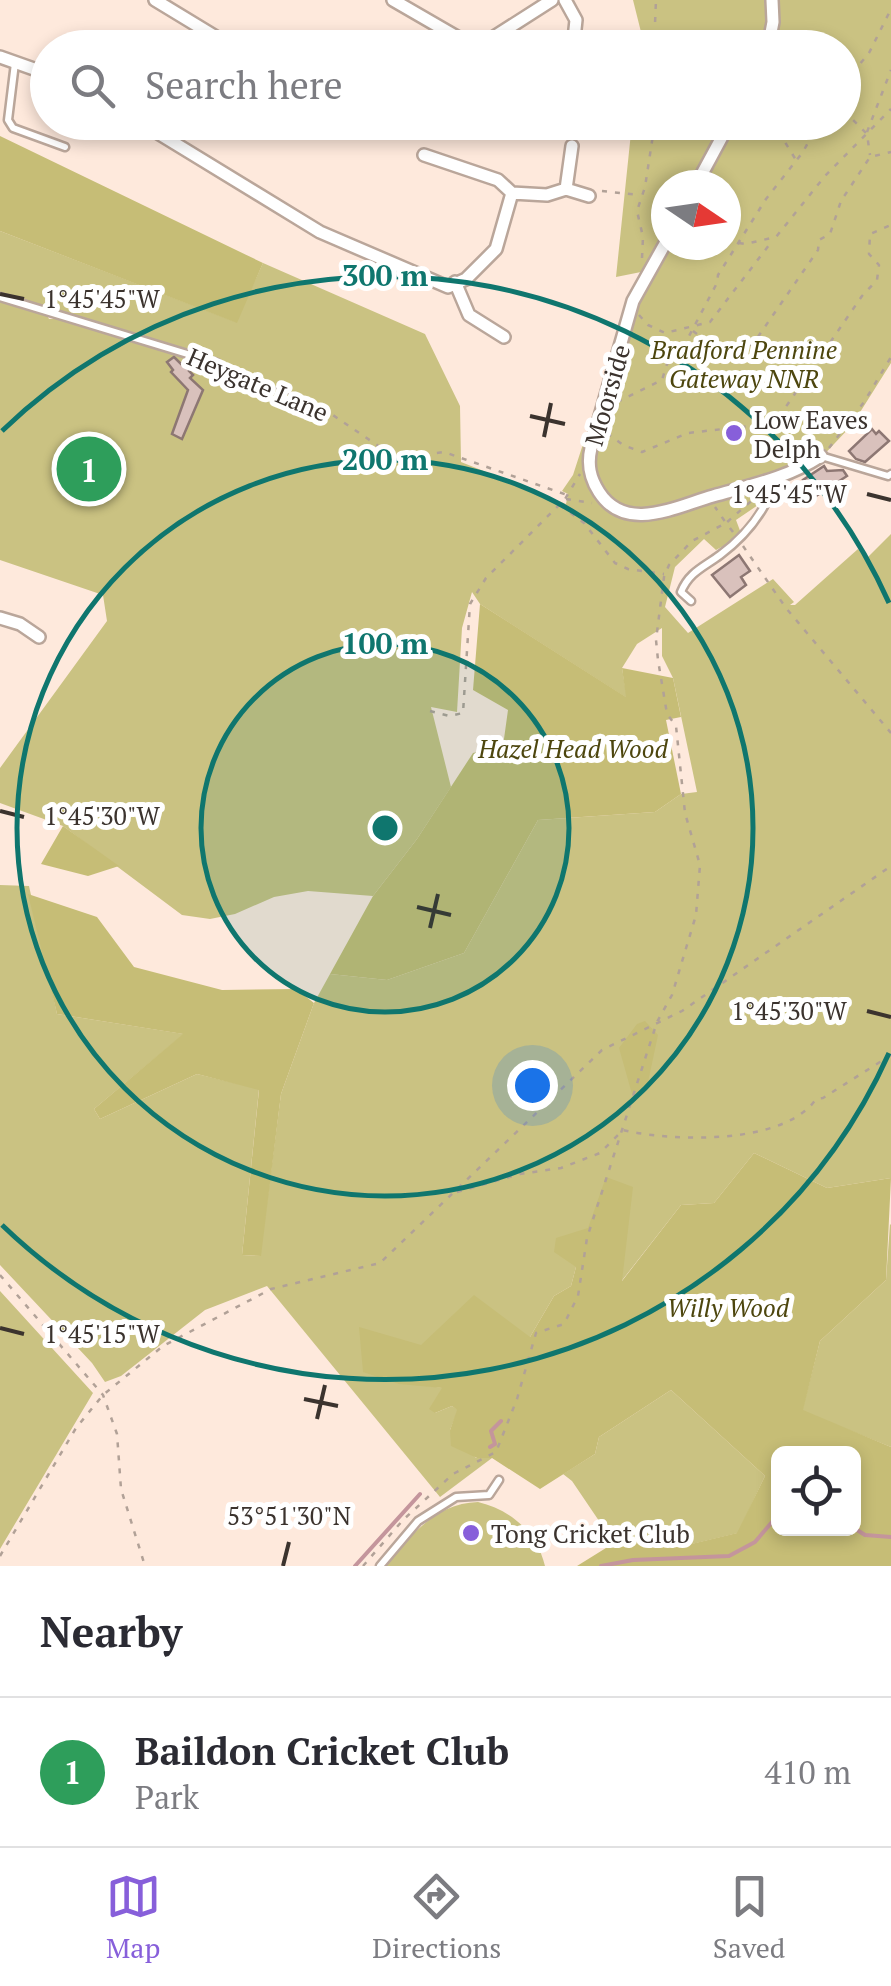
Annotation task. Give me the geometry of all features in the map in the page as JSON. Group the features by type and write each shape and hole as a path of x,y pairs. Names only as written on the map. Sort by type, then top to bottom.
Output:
{"street":[{"path":"155,0 204,30"},
{"path":"393,0 445,30"},
{"path":"505,30 552,0"},
{"path":"565,0 576,20 575,30"},
{"path":"772,0 772,30"},
{"path":"0,57 30,68"},
{"path":"169,140 320,232 448,287 466,278 496,250 512,192"},
{"path":"704,170 720,140"},
{"path":"566,189 572,146"},
{"path":"424,154 498,180 512,192 546,195 566,189 589,196"},
{"name":"Moorside","path":"655,260 638,288 588,460 593,482 602,497 618,511 662,513 776,480 821,456"},
{"path":"454,282 469,315 504,337"},
{"path":"0,618 20,624 40,637"}],"lane":[{"path":"16,63 8,120 13,128 30,135"},
{"path":"44,140 64,148"},
{"name":"Heygate Lane","path":"0,297 216,362"},
{"path":"821,456 891,474"},
{"path":"691,601 681,592 686,577 738,540 767,508 776,480"},
{"path":"380,1566 418,1520 456,1497 490,1496 499,1480"}],"path":[{"path":"655,30 656,0"},
{"path":"861,63 891,8"},
{"path":"693,328 723,354 753,344 818,250 819,240 830,234 841,201 870,157 867,134 891,70"},
{"path":"653,140 637,211 643,237 639,315 648,325 665,333 710,322 825,176 891,109"},
{"path":"861,128 867,134"},
{"path":"784,140 796,161"},
{"path":"741,239 808,140"},
{"path":"870,157 891,152"},
{"path":"589,196 597,190 640,196"},
{"path":"728,260 678,357 667,364 662,380 622,397 599,421 623,445 642,452 688,433 758,424 783,410 877,280 879,265 869,254 870,234 891,225"},
{"path":"741,242 776,237"},
{"path":"821,456 864,402 891,357"},
{"name":"Heygate Lane","path":"216,362 324,409 396,458 444,452 565,496"},
{"path":"430,711 449,716 463,712 470,604 486,578 559,504 588,460"},
{"path":"362,1566 453,1474 496,1452 517,1399 536,1332 564,1324 578,1296 588,1238 657,1022 672,994 696,915 700,865 686,813 676,726 667,714 656,640 665,574 692,541 726,522 776,480"},
{"path":"708,498 786,608 891,733"},
{"path":"559,504 584,524 615,563 628,570 647,569 665,574"},
{"path":"0,1556 76,1428 103,1395 164,1346 270,1289 380,1264 602,1050 682,1011 891,866"},
{"path":"623,1130 668,1136 768,1130 798,1117 816,1099 891,1055"},
{"path":"453,1194 520,1174 560,1168 600,1153 623,1130"},
{"path":"0,1276 103,1395 118,1434 121,1489 145,1566"}],"green space":[{"path":"633,0 770,0 768,30 640,30"},
{"name":"Bradford Pennine Gateway NNR","path":"777,0 891,0 891,363 852,425 817,462 757,488 761,503 736,520 742,536 716,550 704,539 675,567 665,607 688,633 773,579 794,602 790,605 795,605 858,549 866,559 891,534 891,1178 827,1188 754,1153 714,1203 681,1205 620,1283 576,1267 571,1286 554,1296 530,1337 422,1385 443,1388 435,1413 452,1406 458,1410 450,1430 476,1458 492,1458 440,1497 267,1286 205,1310 121,1376 105,1382 92,1363 0,1265 0,885 29,886 57,1014 184,1034 94,1109 100,1119 197,1074 259,1089 242,1255 260,1256 281,1094 314,1003 330,974 387,980 464,953 538,820 655,812 681,794 697,792 673,678 662,656 662,628 637,644 622,668 627,698 480,604 472,592 462,628 457,712 431,707 451,787 373,896 308,891 274,897 235,914 210,919 182,915 63,826 0,803 0,768 107,621 103,595 0,560 0,299 49,319 224,366 221,360 0,292 0,231 236,322 263,263 425,334 460,406 461,462 566,504 568,494 562,491 573,475 619,333 660,260 741,260 741,170 710,170 725,140 861,140 861,30 773,30"},
{"path":"0,136 263,263 237,323 0,231"},
{"path":"630,140 719,140 704,170 651,170 654,260 646,271 616,277"},
{"name":"Hazel Head Wood","path":"480,604 626,697 622,668 673,678 681,717 666,720 681,794 655,812 538,820 464,953 387,980 330,974 373,896 417,839 473,753 503,746 508,710 473,690"},
{"path":"63,826 119,866 88,876 41,864"},
{"path":"28,894 97,917 134,967 222,990 296,989 314,1003 281,1094 261,1256 242,1255 259,1090 197,1074 100,1119 94,1109 183,1034 57,1014"},
{"path":"645,1021 658,1035 647,1087 638,1096 632,1094 619,1048 637,1024"},
{"name":"Willy Wood","path":"754,1153 827,1188 891,1178 886,1280 820,1341 803,1410 891,1447 891,1566 577,1566 614,1543 687,1545 737,1533 765,1476 671,1390 599,1437 595,1454 540,1489 492,1458 477,1458 451,1446 450,1430 457,1410 452,1406 435,1413 429,1409 442,1388 399,1384 363,1372 359,1327 421,1345 474,1295 530,1337 554,1296 571,1286 576,1267 554,1252 556,1238 588,1228 606,1177 633,1187 622,1281 681,1205 714,1203"},
{"path":"890,1224 891,1447 802,1411 820,1341 886,1280"},
{"path":"0,1291 93,1393 0,1549"},
{"path":"671,1390 765,1476 738,1533 688,1545 614,1543 572,1481 563,1474 595,1454 599,1437"},
{"name":"Tong Cricket Club","path":"478,1502 521,1524 536,1543 545,1566 385,1566 425,1523 449,1508"}],"building":[{"path":"174,357 181,364 187,361 192,367 190,378 203,390 182,439 172,434 188,390 171,372 167,362"},
{"path":"872,429 889,441 865,462 856,459 849,451"},
{"path":"824,466 827,471 843,470 847,476 813,498 803,480"},
{"path":"739,555 750,571 741,577 746,585 730,597 712,575"}],"waterway":[{"path":"490,1447 495,1444 491,1431 501,1421"},
{"path":"355,1566 420,1494"},
{"path":"601,1566 633,1560 729,1556 755,1542 771,1523"},
{"path":"861,1532 891,1537"}],"place":[{"name":"Low Eaves Delph","path":"734,433"},
{"name":"Baildon Cricket Club","path":"89,469"},
{"name":"Tong Cricket Club","path":"471,1533"}]}
